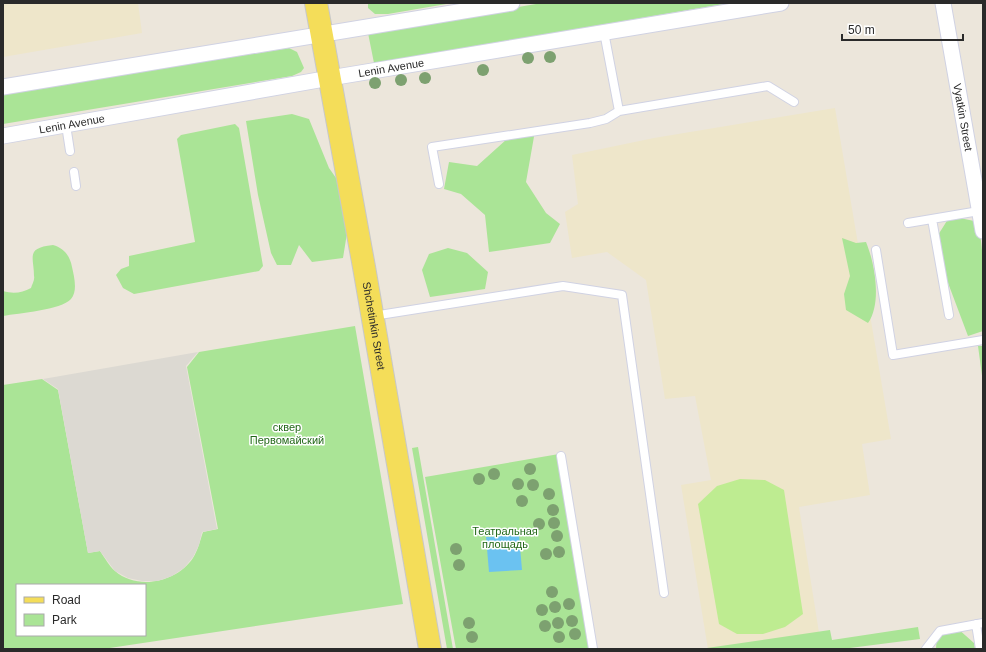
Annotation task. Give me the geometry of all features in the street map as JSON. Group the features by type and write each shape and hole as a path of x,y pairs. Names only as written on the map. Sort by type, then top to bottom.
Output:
{"main road":[{"name":"Shchetinkin Street","path":"316,3 430,649"}],"street":[{"path":"3,87 321,34 475,6 512,3"},
{"name":"Lenin Avenue","path":"3,136 330,78 781,3"},
{"name":"Vyatkin Street","path":"943,3 983,231"}],"lane":[{"path":"604,32 619,111"},
{"path":"439,184 432,148 590,123 606,119 619,111 768,86 794,102"},
{"path":"66,125 70,151"},
{"path":"74,172 76,186"},
{"path":"908,223 979,211"},
{"path":"932,219 950,315"},
{"path":"876,250 893,355 983,340"},
{"path":"372,316 563,286 622,295 664,593"},
{"path":"561,456 593,649"},
{"path":"926,649 940,631 980,623 980,649"}],"shaded area":[{"path":"3,3 138,3 142,33 3,57"},
{"path":"835,108 891,439 862,444 870,495 799,507 820,639 708,649 681,485 711,480 695,396 665,399 646,280 607,252 572,258 565,212 578,204 572,155 654,138"},
{"path":"198,352 186,366 217,529 202,532 199,545 193,557 184,568 172,576 158,581 142,581 128,578 115,571 100,551 88,553 58,389 43,379"}],"green space":[{"path":"368,3 452,3 388,14 375,14 368,8"},
{"path":"542,3 730,3 374,63 368,33"},
{"path":"289,48 297,52 304,68 301,72 292,76 3,124 3,94"},
{"path":"292,114 309,119 329,168 341,185 348,227 343,258 312,262 299,245 291,265 277,265 271,253 258,195 246,121"},
{"path":"235,124 239,128 263,266 259,271 134,294 123,288 116,275 121,269 129,266 129,256 195,242 177,139 181,135"},
{"path":"535,131 526,182 546,213 560,224 550,243 489,252 485,215 461,194 444,189 449,162 477,166 507,139"},
{"path":"950,216 979,222 983,260 983,331 968,336 933,243"},
{"path":"842,238 856,243 866,242 869,251 876,283 876,294 875,305 868,323 846,310 844,294 850,276"},
{"path":"53,245 63,250 71,263 75,288 71,299 58,306 3,316 3,291 17,292 31,288 34,279 33,254 38,248"},
{"path":"448,248 467,253 488,272 485,289 430,297 422,270 429,254"},
{"name":"сквер Первомайский","path":"355,326 403,604 103,649 3,649 3,385 42,379 58,390 88,553 100,551 113,569 124,577 135,581 157,581 177,573 186,566 195,555 203,532 218,529 187,367 199,352"},
{"path":"978,346 983,346 983,383"},
{"path":"418,447 453,649 447,649 412,448"},
{"name":"Театральная площадь","path":"559,454 592,649 456,649 425,477"},
{"path":"740,479 765,480 784,490 803,614 785,627 763,634 737,634 719,624 698,504 717,486"},
{"path":"918,627 920,639 842,649 700,649 830,630 832,640"},
{"path":"957,628 974,643 975,649 936,649 937,634"}],"water":[{"path":"519,535 522,570 489,572 486,537"}]}
